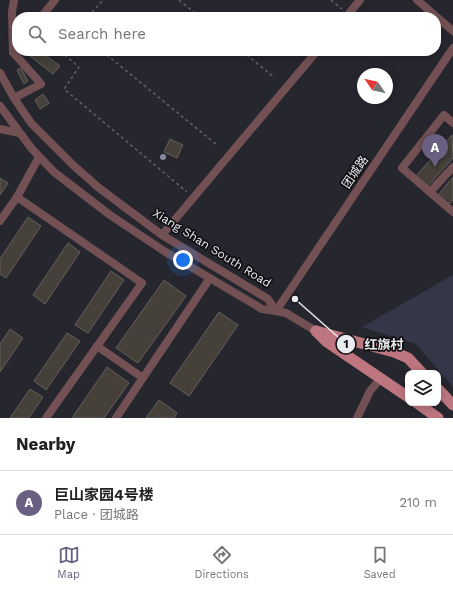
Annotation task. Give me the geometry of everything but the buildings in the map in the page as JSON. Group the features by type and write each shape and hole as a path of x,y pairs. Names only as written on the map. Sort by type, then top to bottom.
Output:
{"main road":[{"name":"Xiang Shan South Road","path":"316,331 394,352 408,358 419,370"},
{"name":"Xiang Shan South Road","path":"316,331 327,342 405,395"},
{"path":"441,392 453,405"},
{"path":"420,406 438,418"}],"street":[{"path":"12,12 14,0"},
{"path":"45,12 55,0"},
{"path":"350,12 360,0"},
{"path":"417,0 431,12"},
{"path":"441,21 453,31"},
{"name":"团城路","path":"276,311 453,48"},
{"path":"14,98 41,84 20,56"},
{"path":"162,235 313,56"},
{"name":"Xiang Shan South Road","path":"0,73 14,98 31,123 73,165 99,188 162,235 268,299 276,311"},
{"name":"Xiang Shan South Road","path":"0,106 19,133 54,172 110,215 164,251 262,309 286,313 316,331"},
{"path":"453,123 444,115 402,168 453,212"},
{"path":"0,129 19,133"},
{"path":"0,221 17,197 39,157"},
{"path":"430,192 453,167"},
{"path":"17,197 142,283 46,418"},
{"path":"116,418 210,278"},
{"path":"97,346 143,378"},
{"path":"357,418 370,391 380,379"}],"path":[{"path":"92,12 103,0"},
{"path":"179,0 194,12"},
{"path":"331,0 343,12"},
{"path":"66,56 79,67 64,89 194,197"},
{"path":"108,56 217,145"},
{"path":"248,56 275,78"}],"shaded area":[{"path":"453,275 453,387 441,373 441,370 438,370 416,344 362,327"}],"place":[{"name":"巨山家园4号楼","path":"435,167"},
{"name":"红旗村","path":"295,299"}]}
